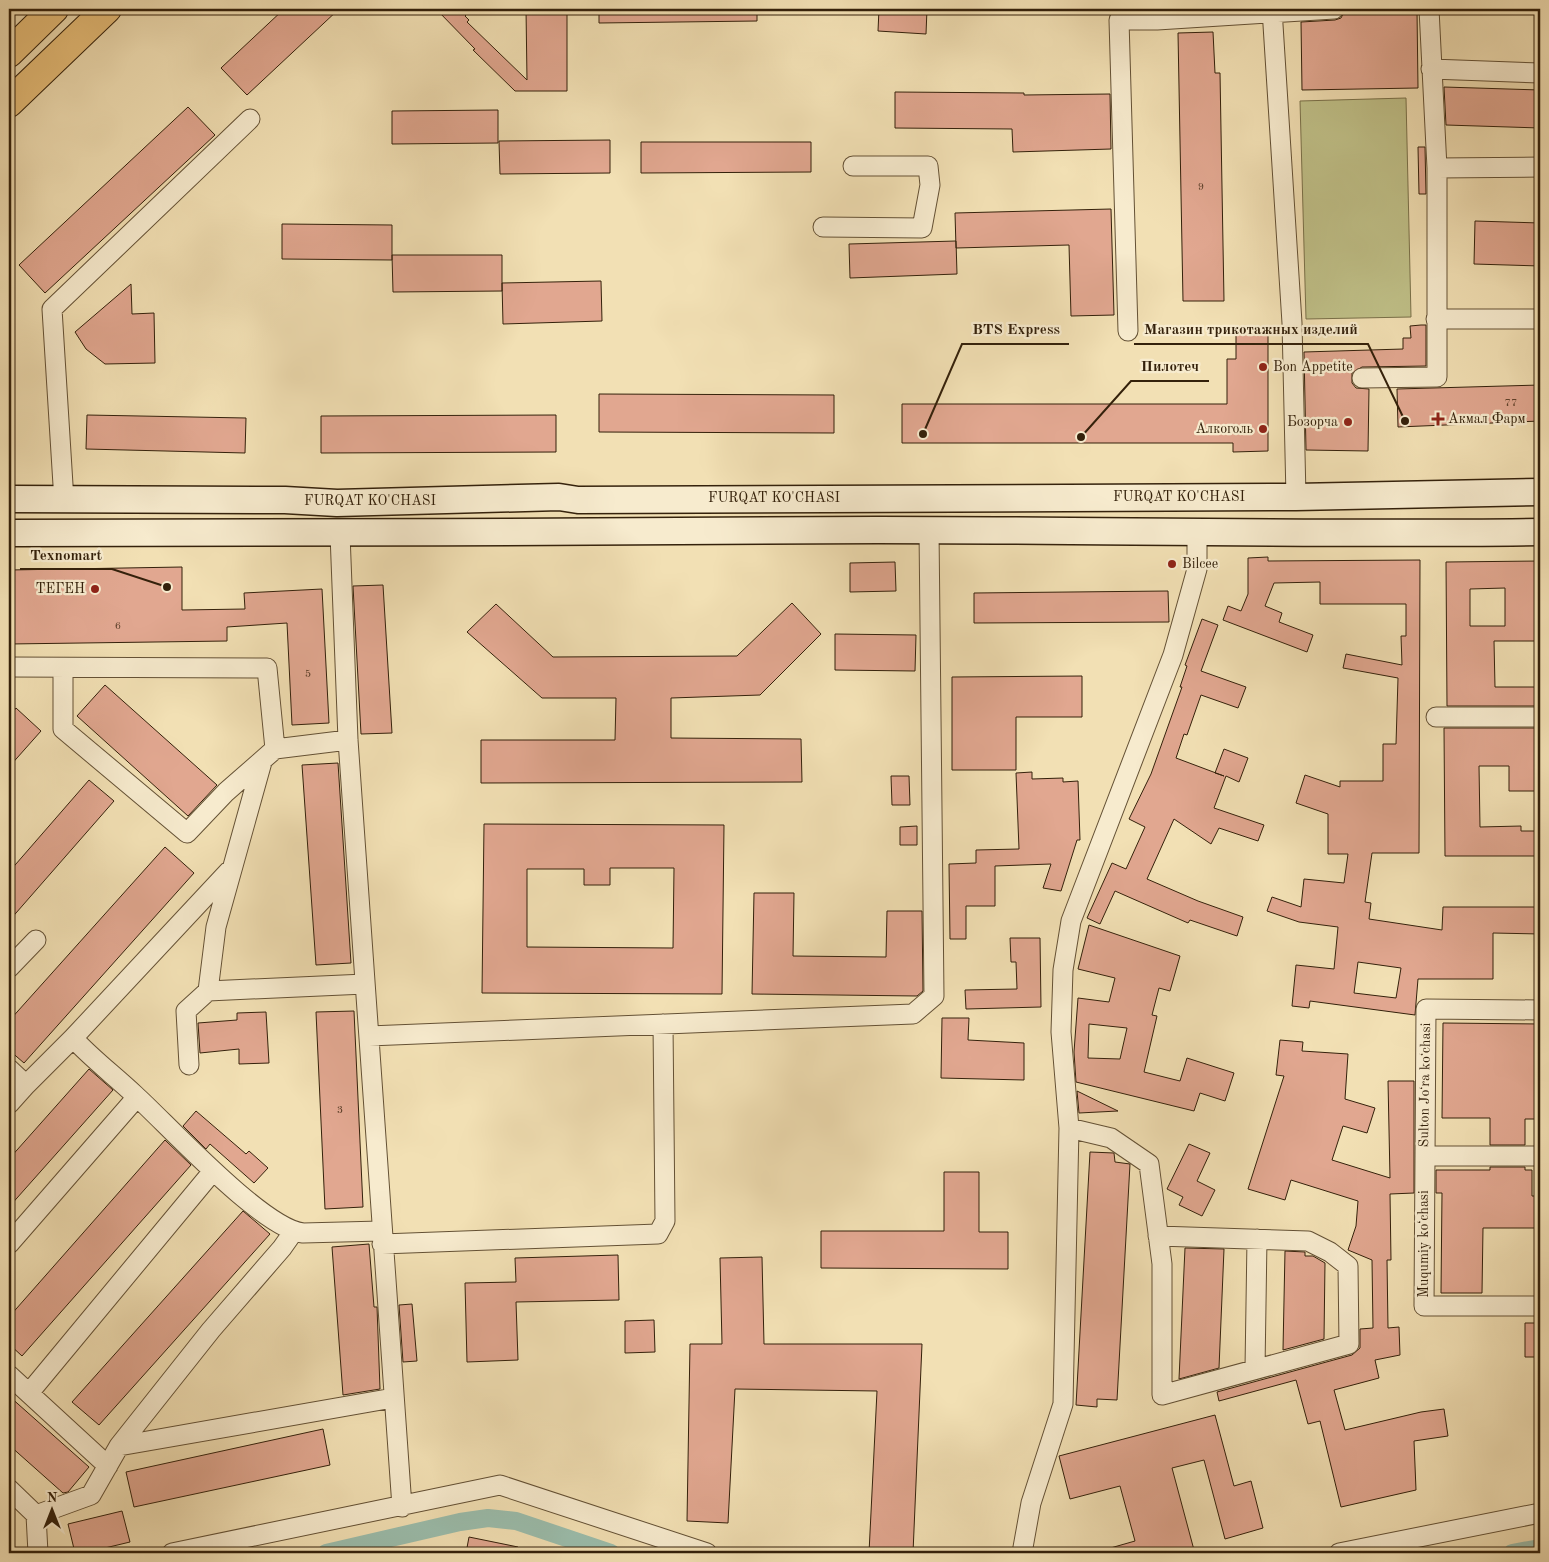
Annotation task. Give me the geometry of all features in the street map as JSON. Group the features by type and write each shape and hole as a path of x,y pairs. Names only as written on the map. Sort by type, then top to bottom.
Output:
{"main road":[{"path":"9,53 54,9"},
{"path":"9,103 107,9"},
{"name":"FURQAT KO'CHASI","path":"9,499 64,501 285,500 337,503 559,497 578,500 1296,496 1540,492"},
{"path":"9,533 340,534 929,530 1540,532"}],"street":[{"path":"1128,331 1119,20 1157,20 1272,11 1334,9"},
{"path":"1362,378 1437,377 1437,168 1431,69 1430,9"},
{"path":"1272,11 1292,323 1296,496"},
{"path":"1431,69 1540,73"},
{"path":"64,501 52,309 250,119"},
{"path":"823,227 922,228 930,185 928,166 853,166"},
{"path":"1437,168 1540,167"},
{"path":"1436,319 1540,319"},
{"path":"369,1036 913,1014 934,996 929,530"},
{"path":"1022,1553 1031,1502 1063,1404 1069,1128 1062,1032 1063,970 1071,921 1174,655 1197,569 1197,531"},
{"path":"340,534 348,740 366,984 381,1237 402,1506"},
{"path":"9,667 62,669 267,668 268,755 231,869 216,927 208,991"},
{"path":"62,669 62,729 187,833 226,792 268,755 348,740"},
{"path":"1436,718 1540,717"},
{"path":"9,1104 231,869"},
{"path":"9,968 36,940"},
{"path":"189,1065 186,1011 208,991 366,984"},
{"name":"Sulton Joʻra koʻchasi","path":"1424,1156 1426,1009 1540,1010"},
{"path":"73,1038 137,1096 213,1171 260,1210 294,1232 381,1237 658,1234 665,1221 663,1024"},
{"path":"9,1069 26,1085"},
{"path":"9,1244 137,1096"},
{"path":"1069,1128 1110,1138 1149,1164 1158,1236 1162,1264 1162,1395 1349,1344 1348,1266 1330,1252 1308,1241 1158,1236"},
{"path":"1424,1156 1540,1156"},
{"name":"Muqumiy koʻchasi","path":"1424,1156 1424,1306 1540,1306"},
{"path":"29,1393 213,1171"},
{"path":"36,1514 91,1495 119,1446 211,1330 294,1232"},
{"path":"1255,1369 1257,1239"},
{"path":"9,1375 108,1466"},
{"path":"119,1446 393,1398"},
{"path":"172,1553 500,1485 707,1553"},
{"path":"9,1489 36,1514 38,1553"},
{"path":"1339,1553 1540,1513"}],"green space":[{"path":"1406,98 1411,317 1306,319 1300,101"}],"building":[{"path":"284,9 339,9 247,95 221,68"},
{"path":"436,9 472,9 465,16 469,20 467,22 527,80 526,9 567,9 567,91 515,91 473,50 475,49"},
{"path":"599,9 757,9 757,21 599,23"},
{"path":"879,9 927,9 926,34 878,31"},
{"path":"1417,11 1418,88 1302,90 1301,22 1335,20 1341,18 1344,12"},
{"path":"1213,32 1215,73 1220,73 1224,301 1183,301 1178,33"},
{"path":"1444,87 1540,90 1540,128 1446,125"},
{"path":"895,92 1024,93 1024,95 1110,94 1111,149 1013,152 1012,129 895,128"},
{"path":"188,107 215,135 45,293 19,265"},
{"path":"498,110 498,143 392,144 392,111"},
{"path":"610,140 610,173 500,174 499,141"},
{"path":"641,142 811,142 811,172 641,173"},
{"path":"1418,147 1425,147 1426,194 1419,194"},
{"path":"1111,209 1114,315 1071,316 1069,245 956,248 955,213"},
{"path":"1475,221 1540,223 1540,266 1474,264"},
{"path":"282,224 392,225 392,260 282,259"},
{"path":"956,241 957,274 850,278 849,244"},
{"path":"392,255 502,255 502,291 393,292"},
{"path":"601,281 602,321 503,324 502,283"},
{"path":"131,284 132,314 154,313 155,363 105,364 86,349 75,332"},
{"path":"1426,325 1426,366 1362,367 1352,373 1352,383 1356,388 1369,389 1368,451 1306,450 1304,352 1403,349 1403,338 1411,338 1410,326"},
{"path":"1236,328 1268,328 1268,451 1233,452 1233,443 902,443 902,404 1227,404 1227,359 1236,359"},
{"path":"1540,385 1540,421 1398,427 1397,389"},
{"path":"599,394 834,395 834,433 599,432"},
{"path":"87,415 246,418 245,453 86,449"},
{"path":"556,415 556,452 321,453 321,416"},
{"path":"1268,557 1268,561 1420,560 1419,853 1372,853 1365,902 1371,903 1369,919 1442,930 1443,907 1540,907 1540,934 1493,933 1493,979 1418,979 1415,1015 1310,1001 1309,1008 1292,1006 1296,965 1334,969 1338,927 1299,922 1267,911 1272,897 1301,907 1304,879 1344,883 1348,854 1328,854 1328,814 1296,803 1305,775 1340,787 1340,781 1383,781 1383,744 1396,744 1398,678 1343,668 1346,654 1402,665 1401,636 1406,636 1406,604 1320,604 1320,582 1274,583 1265,606 1282,613 1279,622 1313,635 1307,652 1223,620 1228,606 1241,611 1248,594 1248,558","holes":["1358,962 1401,968 1396,998 1354,993"]},
{"path":"1540,561 1540,641 1494,641 1495,687 1540,687 1540,706 1447,706 1446,562","holes":["1505,588 1505,626 1470,626 1470,589"]},
{"path":"895,562 896,591 850,592 850,563"},
{"path":"182,567 182,610 245,609 244,593 322,589 329,723 292,725 287,623 227,627 227,641 9,644 9,570"},
{"path":"383,585 392,733 361,734 353,586"},
{"path":"1168,591 1169,622 974,623 974,593"},
{"path":"792,603 821,634 760,695 671,698 671,738 801,739 802,782 481,783 481,740 615,740 616,698 542,698 467,632 496,604 553,657 737,656"},
{"path":"1202,619 1218,625 1201,671 1246,687 1238,708 1201,695 1187,735 1184,734 1176,758 1215,773 1224,749 1248,758 1239,782 1226,776 1214,808 1264,825 1258,841 1219,828 1211,844 1174,819 1147,879 1198,901 1243,917 1237,936 1190,920 1188,923 1115,891 1100,924 1087,918 1112,863 1126,869 1145,827 1129,819 1151,774 1182,687 1180,687 1187,666 1185,665"},
{"path":"835,634 916,635 915,671 835,670"},
{"path":"1082,676 1082,717 1016,717 1016,770 952,770 952,677"},
{"path":"105,685 217,785 188,816 77,716"},
{"path":"16,708 41,731 9,767 9,717"},
{"path":"1444,728 1540,728 1540,791 1509,791 1509,766 1479,766 1480,827 1521,826 1521,831 1540,831 1540,856 1445,856"},
{"path":"338,763 351,963 316,965 302,765"},
{"path":"1032,772 1032,779 1063,778 1063,782 1078,781 1080,840 1077,840 1061,891 1043,888 1051,864 995,866 995,906 966,906 966,939 950,939 949,864 976,863 976,850 1019,849 1016,773"},
{"path":"891,776 909,776 910,805 892,805"},
{"path":"89,780 114,801 9,921 9,872"},
{"path":"484,824 724,825 722,994 482,993","holes":["610,868 674,868 673,948 527,947 527,869 584,869 584,885 610,885"]},
{"path":"917,826 917,845 900,845 900,827"},
{"path":"165,847 194,873 24,1063 9,1050 9,1021"},
{"path":"754,893 794,893 793,956 886,957 887,911 922,911 923,991 917,996 752,994"},
{"path":"1089,925 1180,956 1170,991 1159,988 1152,1015 1157,1016 1144,1072 1180,1081 1187,1058 1234,1073 1225,1101 1200,1093 1194,1111 1076,1082 1074,1052 1078,998 1109,1002 1115,978 1078,969","holes":["1089,1024 1127,1028 1120,1059 1088,1058"]},
{"path":"1010,938 1040,938 1041,1007 966,1009 965,990 1017,989 1016,962 1011,962"},
{"path":"354,1011 363,1207 325,1209 316,1012"},
{"path":"266,1012 269,1063 239,1064 239,1049 200,1053 198,1023 237,1020 237,1013"},
{"path":"942,1018 969,1018 968,1040 1024,1043 1024,1080 941,1078"},
{"path":"1443,1023 1540,1024 1540,1119 1525,1119 1525,1145 1490,1145 1490,1118 1442,1118"},
{"path":"1280,1040 1303,1042 1302,1051 1348,1054 1345,1099 1375,1108 1367,1133 1343,1126 1332,1160 1390,1178 1388,1081 1414,1081 1414,1193 1390,1194 1391,1260 1387,1260 1388,1328 1399,1327 1400,1355 1375,1360 1379,1378 1334,1390 1345,1430 1421,1412 1444,1409 1448,1436 1414,1441 1416,1490 1341,1507 1320,1421 1308,1424 1296,1380 1219,1401 1217,1392 1352,1355 1360,1348 1360,1329 1373,1328 1372,1260 1348,1250 1356,1226 1358,1201 1291,1180 1285,1200 1248,1189 1284,1076 1276,1075"},
{"path":"89,1069 113,1090 9,1207 9,1159"},
{"path":"1077,1091 1118,1111 1079,1113"},
{"path":"196,1111 246,1154 249,1151 268,1168 254,1183 210,1144 206,1149 183,1126"},
{"path":"165,1140 191,1165 22,1356 9,1344 9,1317"},
{"path":"1189,1144 1210,1153 1197,1181 1215,1190 1202,1216 1179,1205 1183,1197 1167,1189"},
{"path":"1090,1152 1114,1153 1115,1162 1130,1164 1117,1400 1097,1399 1097,1407 1076,1405"},
{"path":"1490,1167 1525,1167 1525,1170 1532,1170 1532,1196 1540,1196 1540,1228 1483,1228 1482,1293 1441,1293 1442,1193 1436,1193 1436,1170 1490,1170"},
{"path":"944,1172 979,1172 979,1232 1008,1232 1008,1269 821,1268 821,1231 944,1231"},
{"path":"243,1211 270,1234 99,1425 72,1402"},
{"path":"369,1244 374,1307 377,1307 380,1389 343,1395 332,1247"},
{"path":"1185,1248 1224,1249 1219,1368 1179,1379"},
{"path":"1285,1251 1305,1252 1305,1256 1313,1256 1325,1263 1324,1339 1283,1350"},
{"path":"618,1255 619,1300 516,1302 518,1360 467,1362 465,1283 516,1282 515,1258"},
{"path":"762,1257 764,1344 922,1344 913,1553 869,1553 877,1391 735,1389 728,1523 687,1521 690,1344 722,1344 720,1258"},
{"path":"412,1304 417,1361 403,1362 399,1305"},
{"path":"654,1320 655,1352 625,1353 625,1321"},
{"path":"1525,1323 1540,1323 1540,1357 1525,1357"},
{"path":"9,1396 89,1467 68,1492 63,1493 9,1445"},
{"path":"1215,1415 1234,1486 1251,1481 1263,1528 1225,1539 1204,1460 1172,1468 1194,1550 1183,1553 1107,1553 1107,1549 1135,1541 1120,1486 1070,1499 1059,1456"},
{"path":"323,1429 330,1465 134,1507 126,1472"},
{"path":"122,1511 130,1542 84,1553 75,1553 68,1524"},
{"path":"469,1537 518,1547 518,1553 466,1553"}],"waterway":[{"path":"326,1553 460,1522 488,1518 516,1521 611,1553"},
{"path":"1512,1553 1540,1548"}],"place":[{"name":"Bon Appetite","path":"1263,367"},
{"name":"Акмал Фарм","path":"1438,419"},
{"name":"Магазин трикотажных изделий","path":"1405,421"},
{"name":"Бозорча","path":"1348,422"},
{"name":"Алкоголь","path":"1263,429"},
{"name":"BTS Express","path":"923,434"},
{"name":"Пилотеч","path":"1081,437"},
{"name":"Bilcee","path":"1172,564"},
{"name":"Texnomart","path":"167,587"},
{"name":"ТЕГЕН","path":"95,589"}]}
